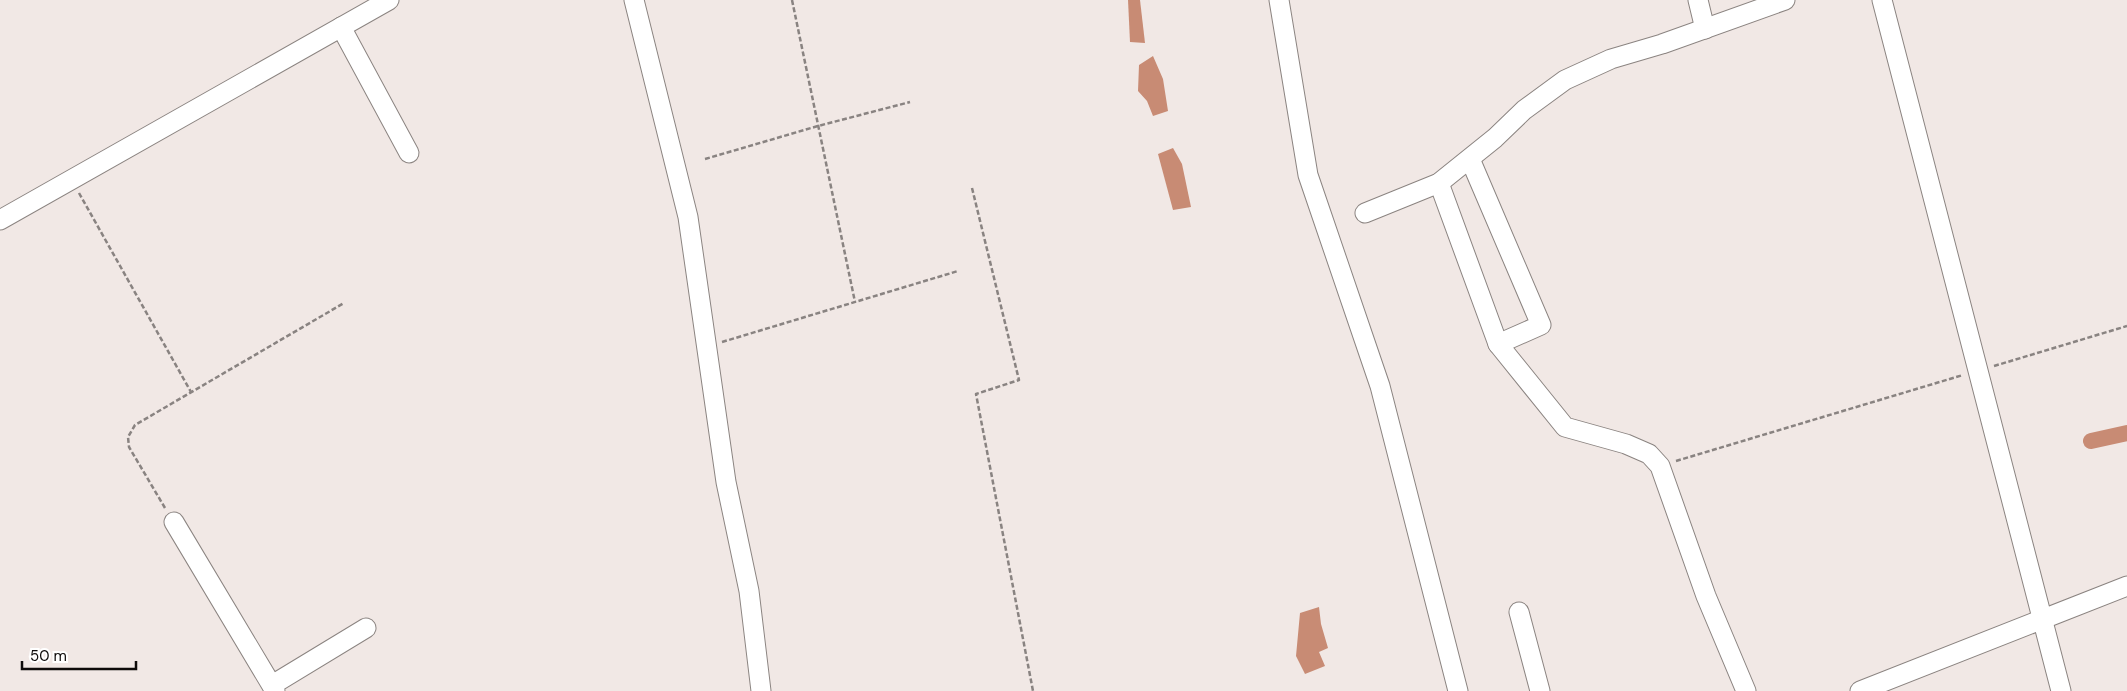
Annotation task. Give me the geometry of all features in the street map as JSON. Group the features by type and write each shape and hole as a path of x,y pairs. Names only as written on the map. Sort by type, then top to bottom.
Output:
{"street":[{"path":"0,220 389,0"},
{"path":"634,0 688,217 726,482 748,591 761,691"},
{"path":"1278,0 1308,175 1380,386 1458,691"},
{"path":"1698,0 1704,29"},
{"path":"1365,213 1439,183 1496,138 1524,110 1565,80 1611,59 1786,0"},
{"path":"1882,0 2061,691"},
{"path":"340,27 409,153"},
{"path":"1470,160 1542,325 1498,344"},
{"path":"1439,183 1498,344 1565,427 1626,444 1649,454 1660,466 1706,596 1746,691"},
{"path":"174,522 274,688 366,628"},
{"path":"1860,691 2127,586"},
{"path":"1519,612 1540,691"}],"path":[{"path":"792,0 855,302"},
{"path":"706,159 818,126 910,102"},
{"path":"72,180 191,392"},
{"path":"972,188 1019,380 976,394 1033,691"},
{"path":"707,347 958,271"},
{"path":"174,522 129,447 128,437 135,425 344,303"},
{"path":"1660,466 2127,326"}],"shaded area":[{"path":"1128,0 1140,0 1145,43 1130,42"},
{"path":"1153,56 1163,79 1168,111 1153,116 1147,101 1138,91 1139,65"},
{"path":"1173,148 1182,164 1191,207 1173,210 1158,154"},
{"path":"1319,607 1321,624 1328,648 1319,652 1325,666 1305,674 1296,656 1300,613"}],"waterway":[{"path":"2091,441 2127,433"}]}
